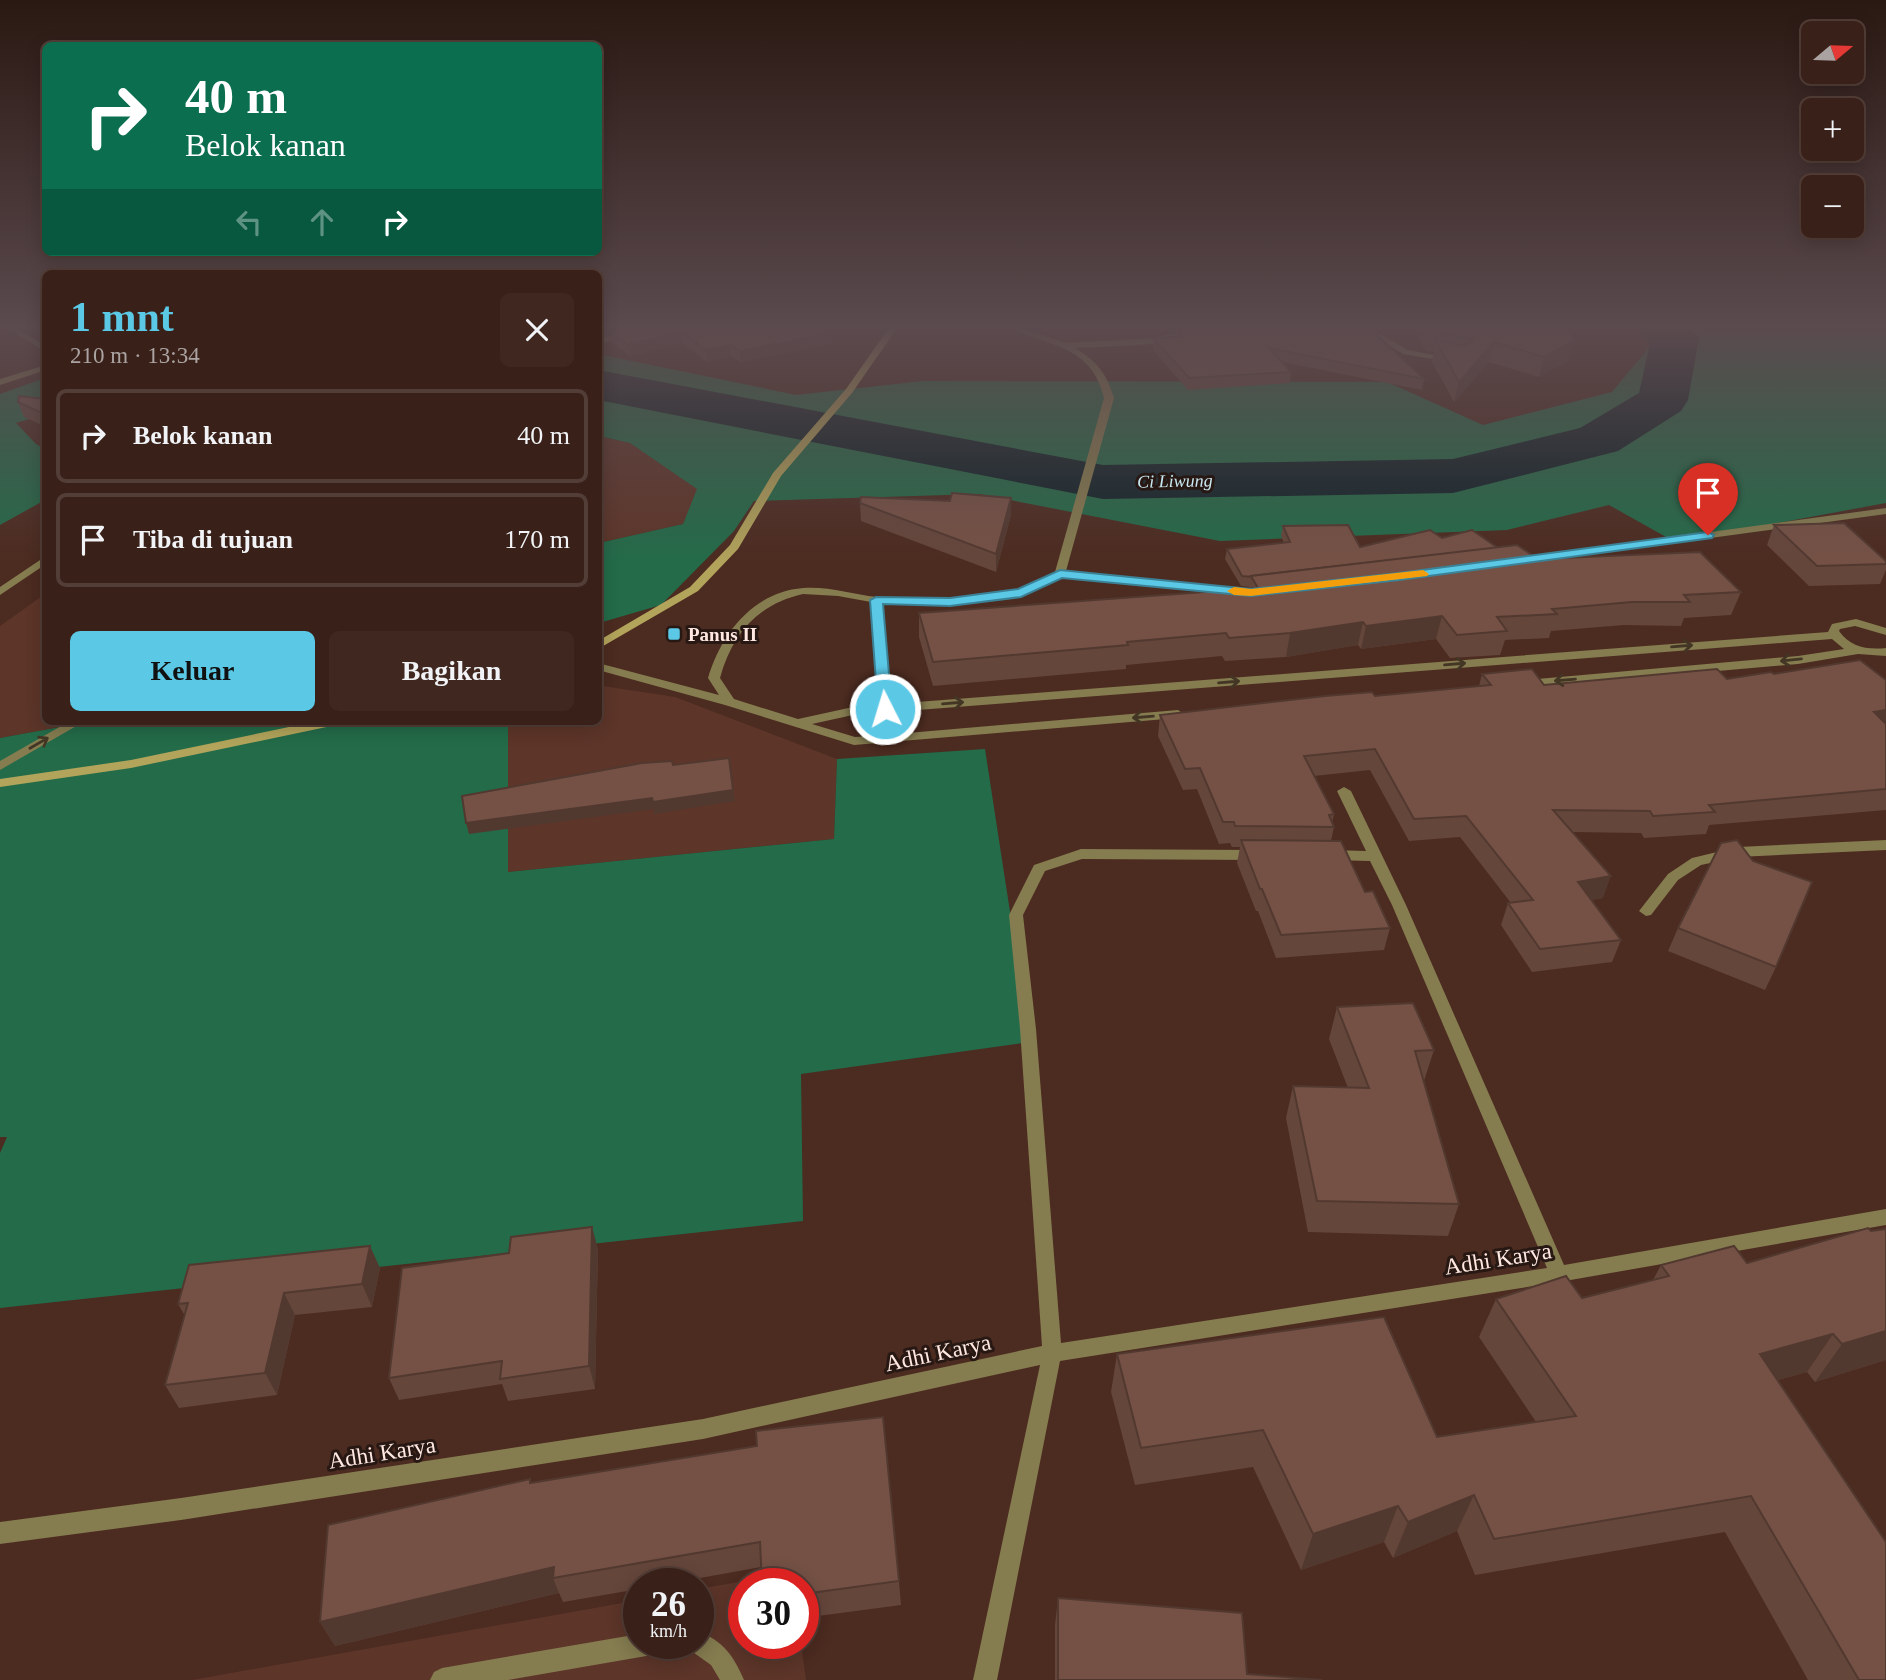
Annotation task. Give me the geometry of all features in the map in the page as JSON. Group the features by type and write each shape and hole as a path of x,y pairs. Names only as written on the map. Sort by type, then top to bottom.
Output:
{"main road":[{"path":"602,644 624,634 694,589 734,547 777,475 836,406"},
{"path":"0,783 131,764 315,725"}],"street":[{"path":"1060,574 1107,406"},
{"path":"1509,563 1884,513"},
{"path":"0,592 42,562"},
{"path":"729,702 714,678 719,660 738,626 764,605 784,595 803,591 838,593 876,600 950,602 1021,593 1060,574 1251,593 1263,591"},
{"path":"876,600 885,709 891,739"},
{"path":"1858,650 1846,645 1835,635 1833,631 1836,626 1844,623 1870,625 1885,631"},
{"path":"795,724 853,711 1835,635"},
{"path":"1509,685 1798,660 1858,650 1886,653"},
{"path":"602,667 729,702 853,741 1193,713"},
{"path":"0,766 72,725"},
{"path":"1344,791 1559,1274"},
{"path":"1646,911 1673,877 1697,861 1738,852 1886,845"},
{"path":"985,1680 1052,1353 1044,1216 1016,915 1040,868 1081,854 1268,855"},
{"path":"1308,855 1375,856"},
{"name":"Adhi Karya","path":"0,1533 181,1509 702,1429 1052,1353 1559,1274 1886,1217"},
{"path":"442,1680 623,1648"},
{"path":"714,1650 725,1664 732,1680"}],"shaded area":[{"path":"602,437 630,443 698,489 683,524 602,542"},
{"path":"42,596 42,725 71,725 0,738 0,626"},
{"path":"602,686 675,697 837,759 834,839 508,872 508,725 602,725"},
{"path":"728,1584 728,1659 803,1659 806,1680 192,1680 623,1603 623,1659 714,1659 714,1586"}],"green space":[{"path":"0,406 42,406 42,415 16,423 42,447 42,502 0,525"},
{"path":"602,406 1441,406 1483,425 1556,406 1886,406 1886,503 1675,542 1609,505 1507,530 1220,541 979,494 754,501 734,531 661,605 602,622 602,542 683,524 697,489 630,443 602,437"},
{"path":"71,725 508,725 508,872 834,839 837,759 985,749 1030,1042 801,1074 803,1221 0,1308 0,1153 7,1137 0,1137 0,738"}],"building":[{"path":"27,406 42,406 42,413"},
{"path":"952,493 1011,498 996,554 860,503 861,497 950,501"},
{"path":"1844,523 1886,561 1886,564 1817,566 1774,525"},
{"path":"1348,525 1360,547 1430,530 1442,538 1472,530 1498,548 1252,577 1242,576 1227,549 1290,542 1283,526"},
{"path":"1517,545 1538,559 1700,552 1741,592 1684,595 1690,602 1632,602 1552,609 1557,614 1497,617 1507,631 1457,635 1442,616 1366,626 1363,622 1290,633 1229,638 1226,633 1127,642 1128,645 933,662 919,613 1258,588 1251,576"},
{"path":"1860,660 1886,680 1886,710 1874,712 1886,724 1886,789 1709,805 1715,812 1653,816 1650,811 1553,810 1611,876 1578,882 1621,940 1540,949 1508,903 1533,900 1466,816 1414,819 1375,749 1304,756 1334,814 1329,815 1334,827 1235,826 1234,822 1223,822 1200,768 1185,769 1160,715 1325,696 1372,692 1375,696 1491,685 1482,674 1532,669 1544,685 1717,669 1727,679"},
{"path":"729,758 733,790 466,823 462,796 642,763 672,761 673,765"},
{"path":"1241,840 1341,841 1365,892 1373,891 1390,928 1281,935"},
{"path":"1737,840 1753,861 1812,882 1776,967 1678,928 1721,843"},
{"path":"1413,1003 1434,1050 1415,1051 1459,1204 1317,1201 1293,1086 1369,1088 1337,1007"},
{"path":"592,1227 589,1366 500,1379 502,1361 389,1378 402,1268 509,1253 511,1237"},
{"path":"1868,1228 1871,1231 1886,1229 1886,1331 1842,1344 1833,1334 1760,1354 1886,1542 1886,1680 1859,1680 1751,1496 1494,1539 1474,1495 1408,1522 1398,1506 1313,1534 1263,1430 1141,1448 1117,1354 1384,1317 1437,1437 1576,1416 1496,1299 1566,1276 1582,1298 1669,1276 1661,1265 1734,1246 1747,1263"},
{"path":"370,1246 362,1284 284,1293 265,1373 165,1385 188,1303 178,1304 189,1265"},
{"path":"883,1417 899,1581 819,1592 819,1568 761,1568 760,1542 553,1578 554,1567 320,1622 328,1525 530,1479 530,1483 757,1446 756,1431"},
{"path":"1058,1598 1242,1613 1247,1674 1322,1680 1058,1680"}],"waterway":[{"name":"Ci Liwung","path":"709,406 1103,482 1453,476 1599,440 1653,406"}],"slow traffic":[{"path":"1234,591 1251,593 1423,574"}],"place":[{"name":"Panus II","path":"674,634"}],"route":[{"path":"885,709 876,600 950,602 1021,593 1060,574 1251,593 1399,577 1708,535"}]}
